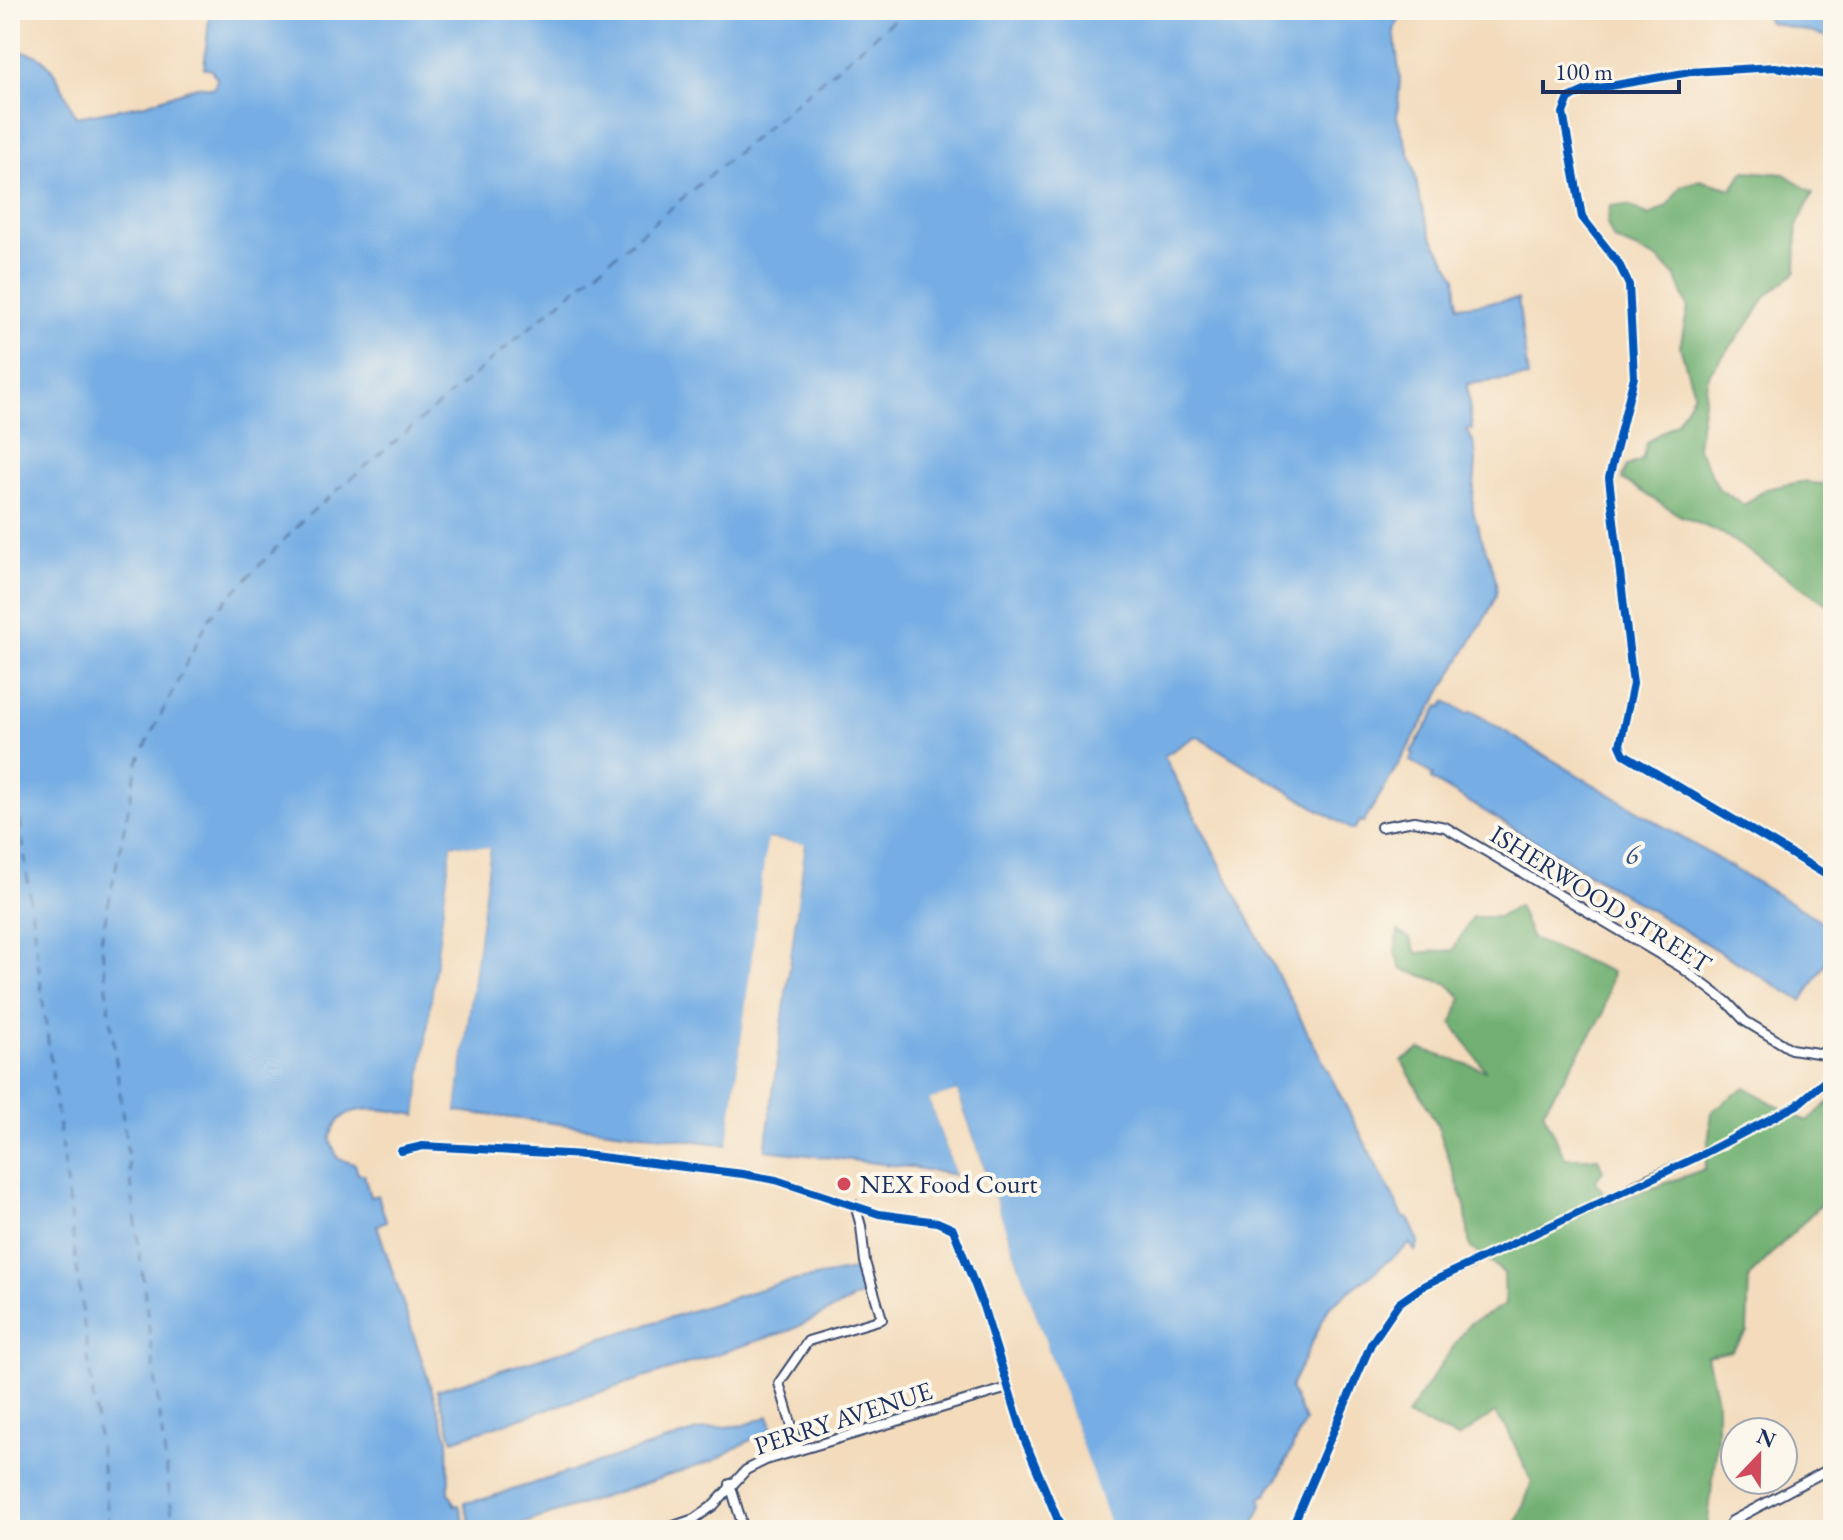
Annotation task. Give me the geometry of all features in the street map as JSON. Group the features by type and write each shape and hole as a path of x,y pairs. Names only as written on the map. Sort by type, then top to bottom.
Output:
{"street":[{"path":"1833,76 1775,67 1690,72 1587,90 1569,98 1563,113 1582,217 1619,264 1629,285 1634,377 1609,478 1633,684 1620,745 1624,754 1833,879"},
{"name":"ISHERWOOD STREET","path":"1381,827 1414,821 1445,827 1681,967 1727,1002 1745,1021 1791,1049 1833,1058"},
{"path":"1797,1105 1833,1074"},
{"path":"401,1151 423,1146 584,1155 776,1180 879,1214 937,1222 953,1229 983,1306 1025,1441 1062,1530"},
{"path":"1601,1203 1693,1159"},
{"path":"799,1450 779,1383 808,1341 882,1319 865,1262 855,1205"},
{"path":"1291,1530 1371,1344 1399,1303 1425,1285 1473,1263"},
{"name":"PERRY AVENUE","path":"662,1530 694,1519 714,1505 746,1470 766,1460 1008,1388"},
{"path":"1727,1530 1732,1521 1833,1467"},
{"path":"730,1484 744,1530"}],"green space":[{"path":"1744,171 1784,174 1813,193 1797,226 1796,272 1765,297 1751,321 1708,375 1697,446 1719,489 1744,505 1766,489 1800,482 1833,485 1833,608 1723,534 1679,515 1622,479 1627,466 1642,460 1647,442 1677,422 1694,393 1680,347 1688,308 1675,275 1656,258 1614,240 1607,224 1610,205 1630,206 1649,216 1668,205 1681,186 1700,180 1732,189"},
{"path":"1518,906 1532,939 1612,972 1603,1015 1543,1111 1565,1158 1598,1158 1603,1171 1595,1181 1611,1203 1705,1169 1712,1111 1745,1087 1807,1121 1833,1099 1833,1192 1749,1277 1747,1332 1731,1351 1707,1356 1717,1400 1717,1441 1707,1530 1514,1530 1532,1482 1507,1429 1495,1413 1458,1438 1406,1416 1469,1324 1505,1305 1504,1273 1470,1247 1465,1206 1437,1124 1402,1061 1420,1049 1485,1070 1452,1023 1462,998 1448,984 1401,969 1395,953 1398,931 1410,939 1417,953 1453,950 1472,917 1499,917"}],"water":[{"path":"210,10 1405,10 1394,29 1400,80 1397,117 1431,236 1456,276 1458,306 1518,299 1528,377 1467,384 1472,430 1467,431 1476,458 1473,509 1495,575 1495,596 1364,822 1360,821 1354,829 1196,736 1164,756 1419,1242 1415,1251 1410,1244 1329,1307 1290,1388 1305,1421 1277,1480 1267,1495 1261,1497 1262,1505 1252,1530 1111,1530 957,1091 930,1101 956,1175 765,1150 805,845 768,839 728,1145 456,1111 490,849 452,844 417,1115 378,1109 353,1112 342,1117 330,1140 338,1159 355,1164 358,1174 364,1174 370,1197 378,1195 386,1221 377,1225 448,1439 449,1492 455,1506 459,1505 467,1530 10,1530 10,52 36,55 45,62 59,81 76,117 146,104 197,86 214,88 217,78 210,69 204,68"},
{"path":"1769,10 1833,10 1833,38 1769,22"},
{"name":"6","path":"1446,701 1468,714 1471,711 1833,928 1833,951 1802,1001 1431,779 1433,775 1410,761 1414,754 1411,752 1439,706 1442,707"},
{"path":"854,1270 862,1295 791,1330 453,1440 437,1390 777,1284"},
{"path":"769,1416 773,1433 754,1438 713,1461 503,1530 473,1530 464,1503 704,1429 745,1425"}],"pier":[{"path":"767,839 805,844 764,1154 761,1150 800,848 771,844 732,1146 727,1149"},
{"path":"452,844 490,848 456,1111 454,1114 452,1110 485,852 456,848 419,1118 417,1115"},
{"path":"957,1091 1112,1530 1107,1530 955,1096 934,1103 960,1174 957,1179 929,1100"}],"ferry route":[{"path":"174,1530 101,940 138,761 209,618 307,516 905,10"},
{"path":"10,786 18,804 110,1530"}],"tunnel":[{"path":"1693,1159 1797,1105"},
{"path":"1473,1263 1601,1203"}],"cycle path":[{"path":"1833,76 1775,67 1690,72 1587,90 1569,98 1563,113 1582,217 1619,264 1629,285 1634,377 1609,478 1633,684 1620,745 1624,754 1833,879"},
{"path":"1291,1530 1371,1344 1399,1303 1425,1285 1693,1159 1797,1105 1833,1074"},
{"path":"401,1151 423,1146 584,1155 743,1174 776,1180 879,1214 937,1222 953,1229 983,1306 1025,1441 1062,1530"}],"place":[{"name":"NEX Food Court","path":"844,1184"}]}
